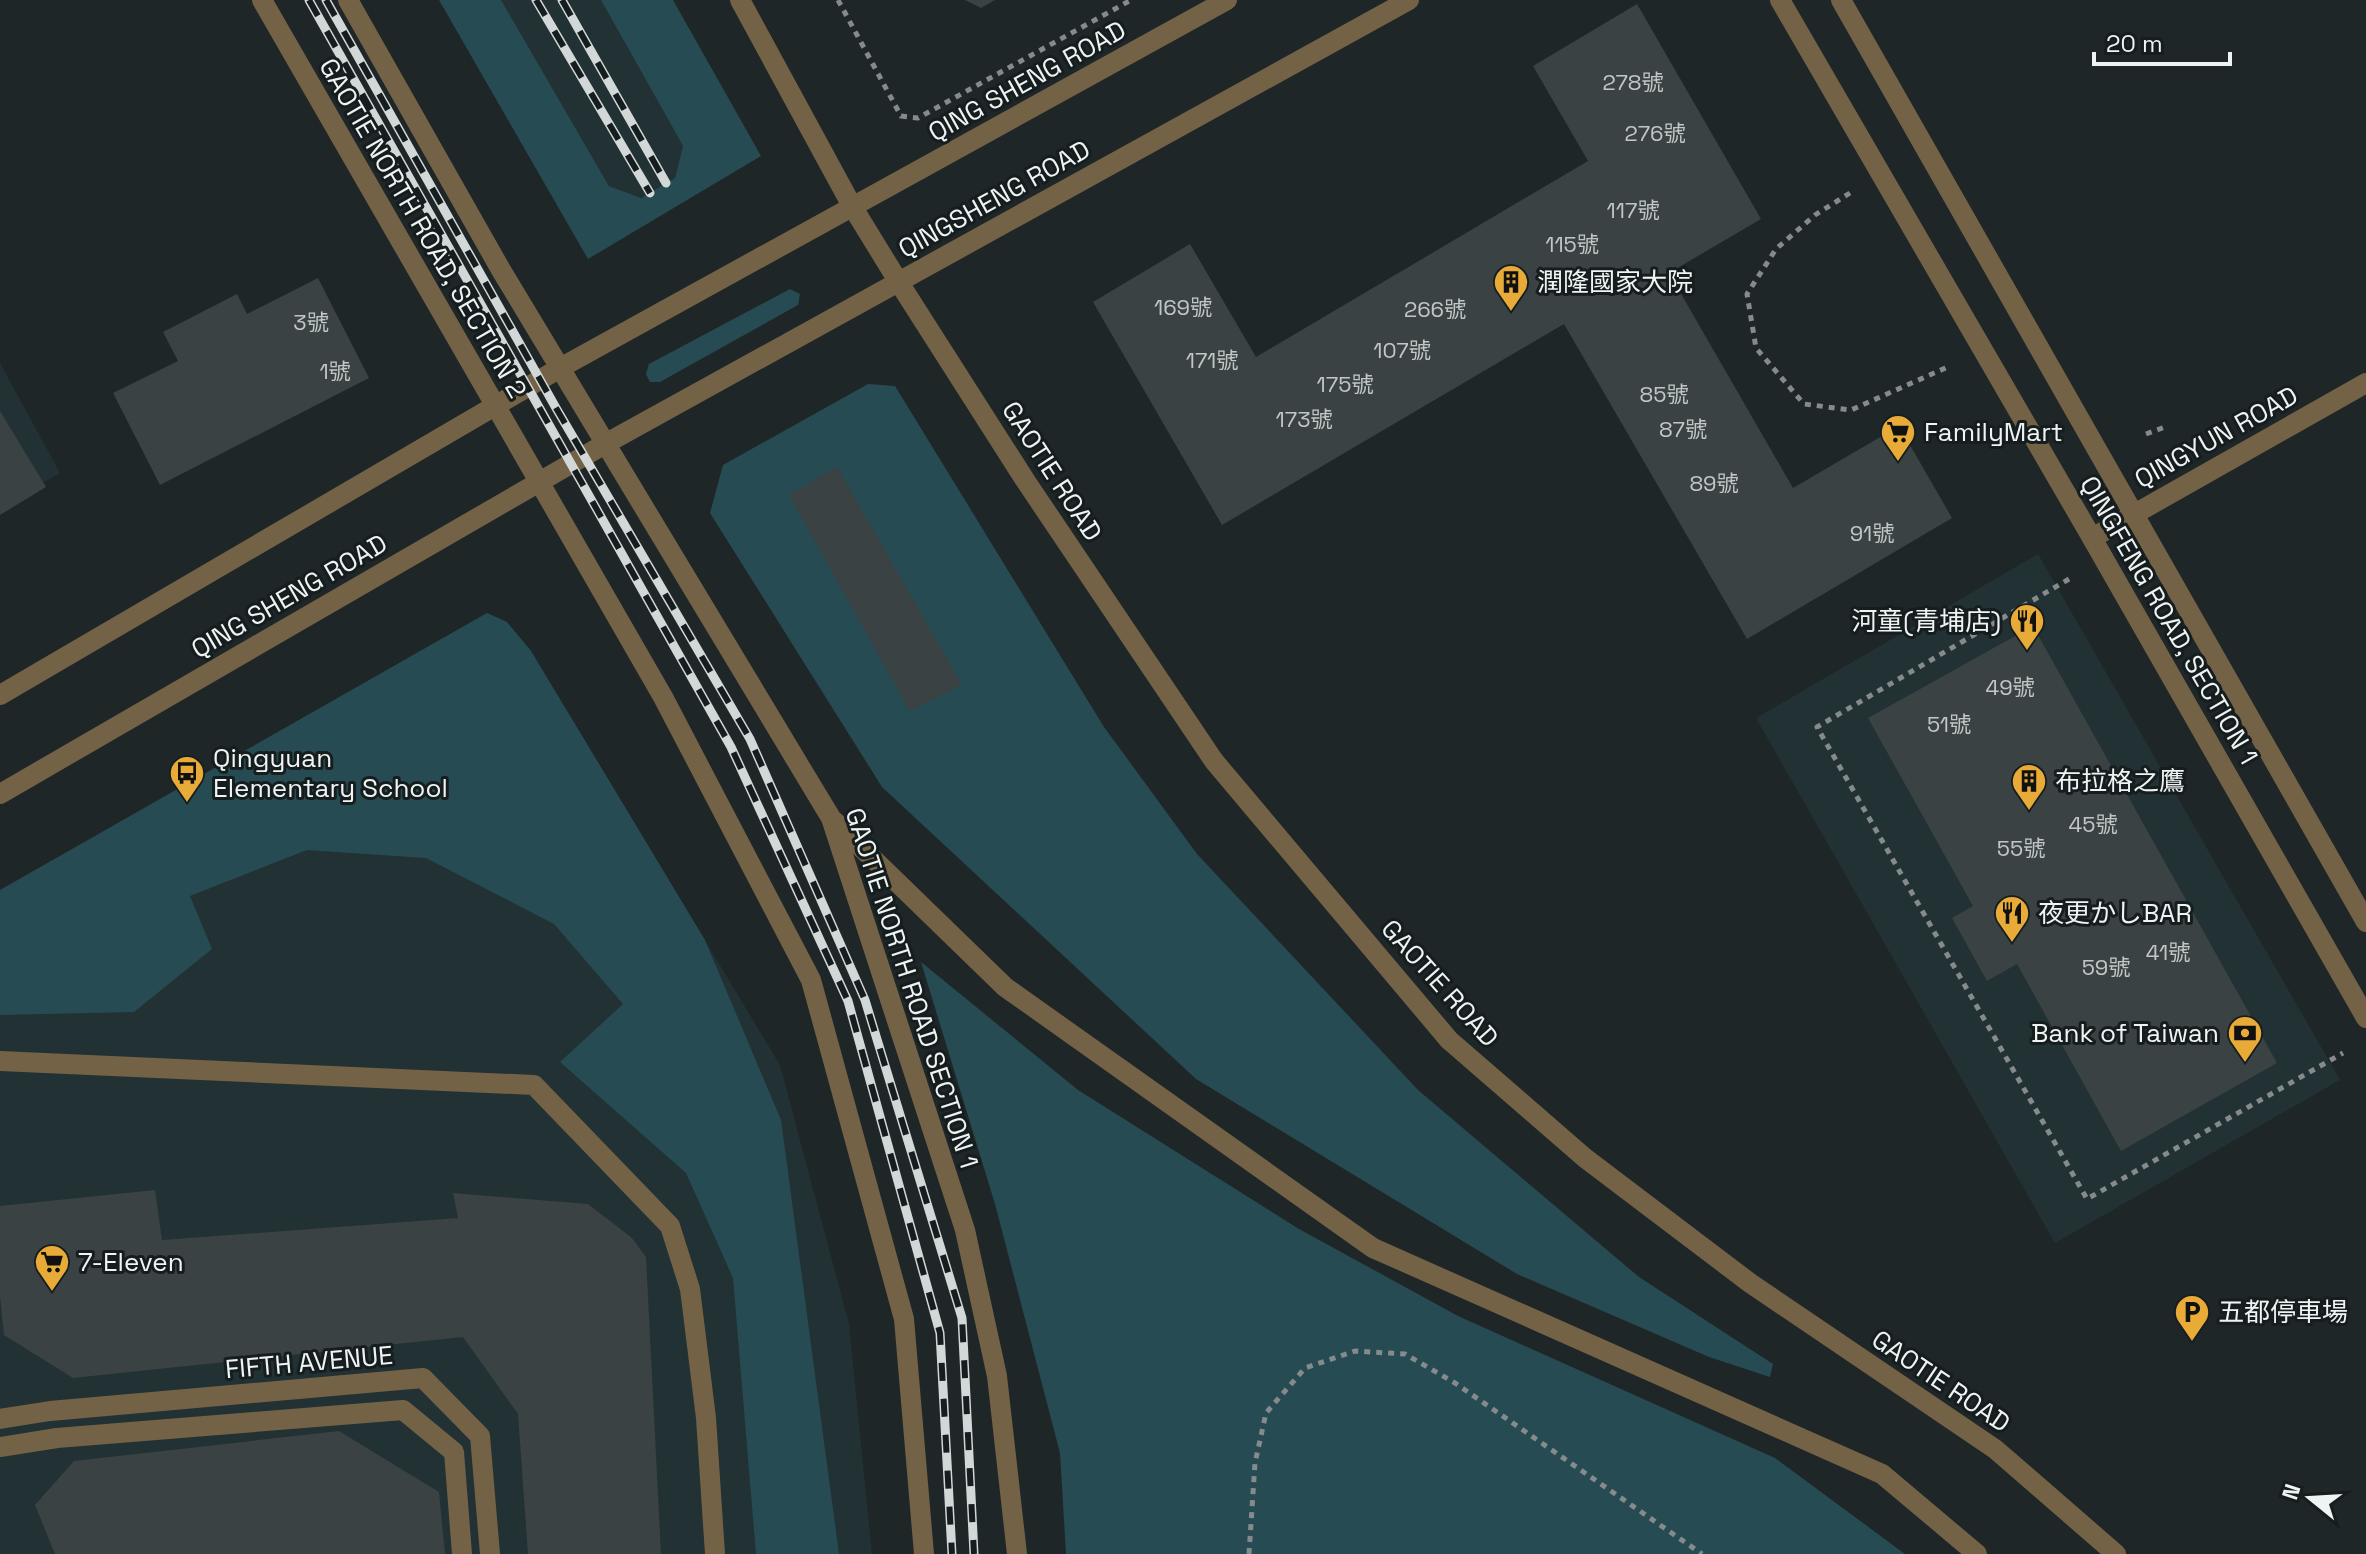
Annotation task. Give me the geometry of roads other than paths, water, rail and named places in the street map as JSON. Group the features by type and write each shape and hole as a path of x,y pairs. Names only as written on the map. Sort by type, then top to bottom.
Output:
{"street":[{"name":"GAOTIE NORTH ROAD, SECTION 2","path":"262,0 539,482"},
{"name":"GAOTIE NORTH ROAD, SECTION 2","path":"348,0 493,256 605,444"},
{"path":"740,0 852,206 898,281"},
{"name":"QING SHENG ROAD","path":"852,206 1227,0"},
{"name":"QINGSHENG ROAD","path":"605,444 1409,0"},
{"name":"QINGFENG ROAD, SECTION 1","path":"1780,0 2366,1018"},
{"name":"QINGFENG ROAD, SECTION 1","path":"1841,0 2366,922"},
{"path":"0,695 560,368 852,206"},
{"name":"GAOTIE ROAD","path":"898,281 1025,480 1214,761 1449,1040 1585,1158 1750,1283 1995,1449 2116,1554"},
{"name":"QINGYUN ROAD","path":"2092,538 2366,383"},
{"name":"QING SHENG ROAD","path":"0,794 605,444"},
{"name":"GAOTIE NORTH ROAD SECTION 1","path":"605,444 831,818 965,1230 997,1376 1017,1554"},
{"path":"539,482 663,697 811,980 904,1319 924,1554"},
{"path":"831,818 1005,987 1373,1248 1882,1474 1977,1554"},
{"path":"0,1061 534,1085 670,1226 690,1289 706,1418 715,1554"},
{"name":"FIFTH AVENUE","path":"0,1419 50,1411 423,1378 480,1436 490,1554"},
{"path":"0,1447 57,1438 403,1410 454,1452 462,1554"}],"railway":[{"path":"309,0 731,747 848,1001 940,1333 952,1554"},
{"path":"326,0 556,408 750,739 865,1000 962,1318 974,1554"},
{"path":"536,0 650,193"},
{"path":"562,0 666,183"}],"place":[{"name":"潤隆國家大院","path":"1511,313"},
{"name":"FamilyMart","path":"1898,463"},
{"name":"河童(青埔店)","path":"2027,652"},
{"name":"Qingyuan Elementary School","path":"187,804"},
{"name":"布拉格之鷹","path":"2029,812"},
{"name":"夜更かしBAR","path":"2012,944"},
{"name":"Bank of Taiwan","path":"2245,1064"},
{"name":"7-Eleven","path":"52,1293"},
{"name":"五都停車場","path":"2192,1343"}]}
